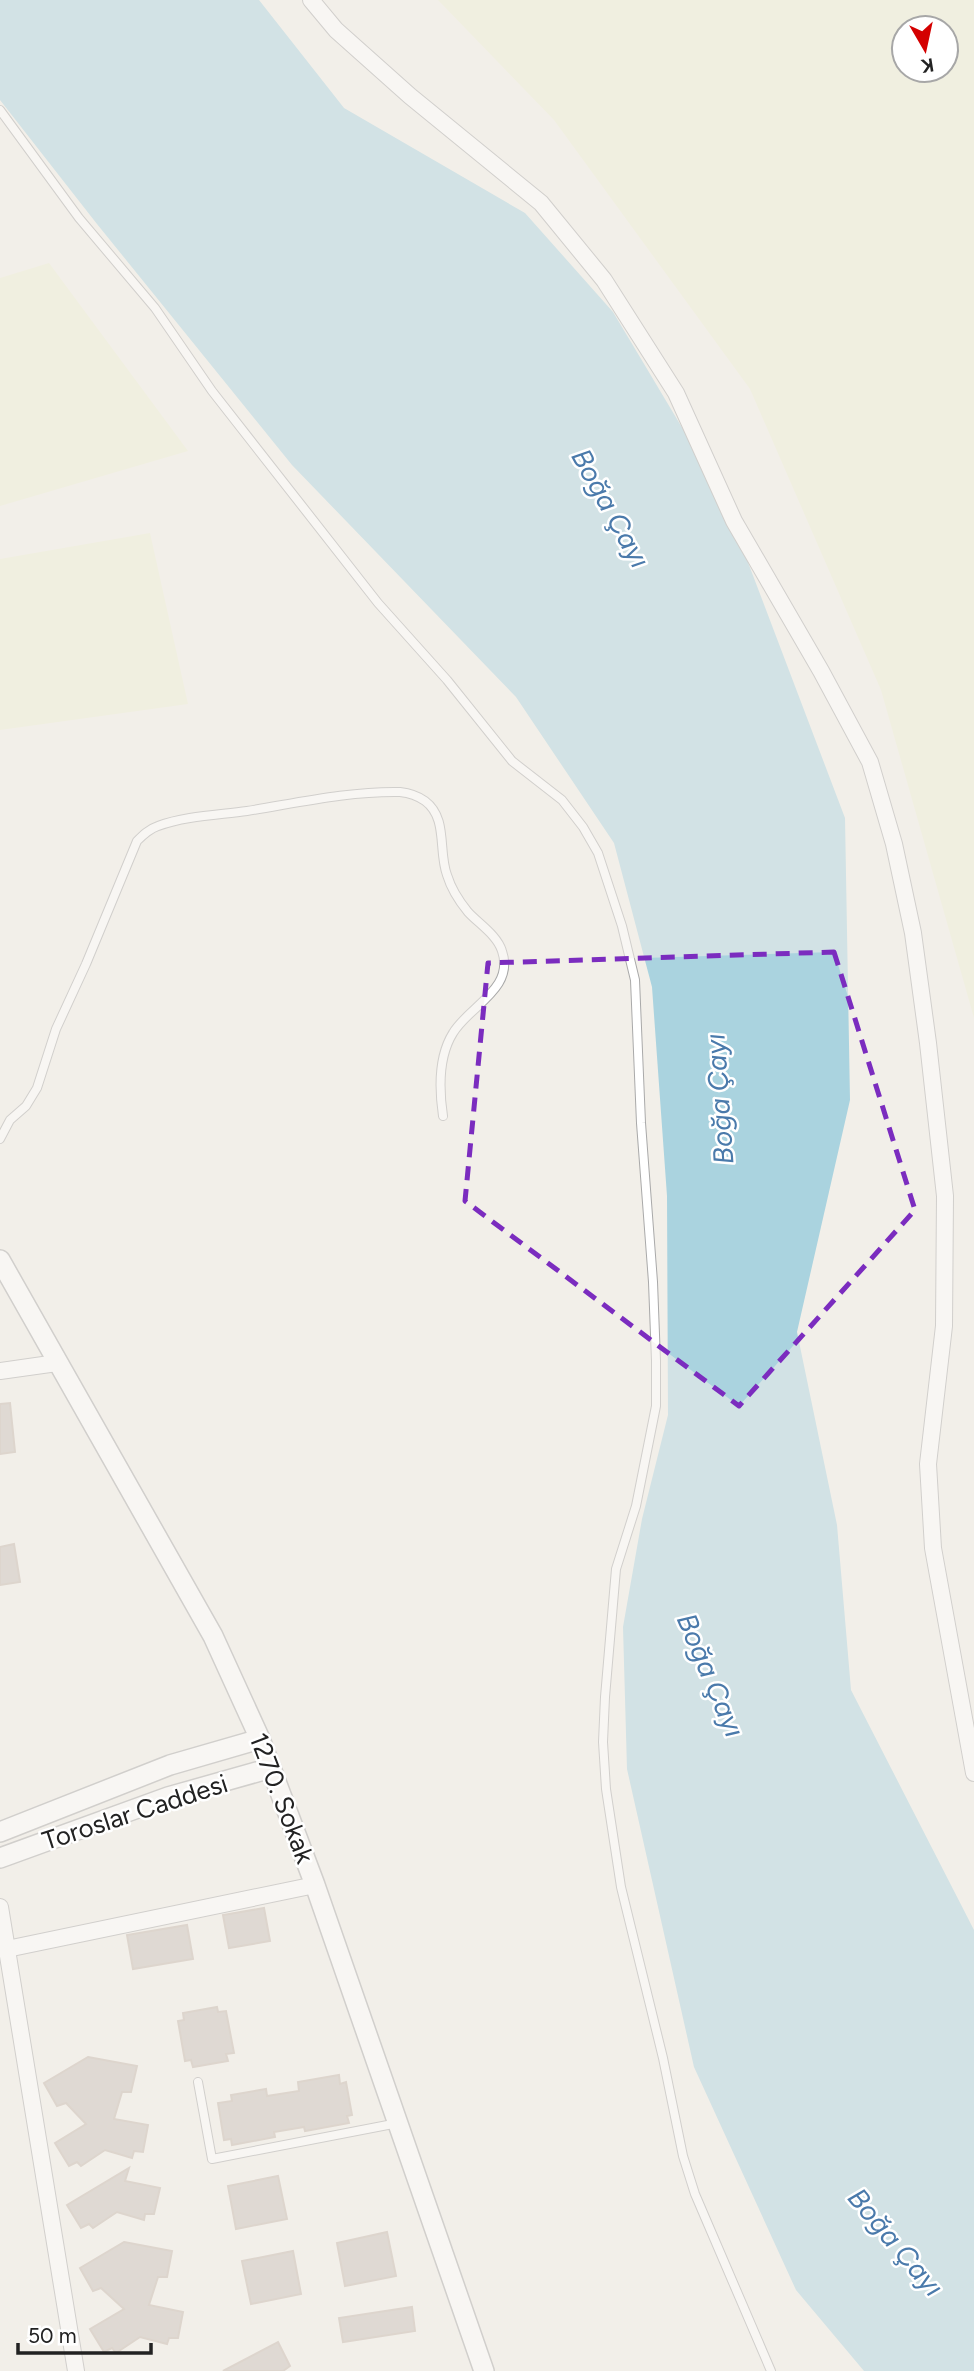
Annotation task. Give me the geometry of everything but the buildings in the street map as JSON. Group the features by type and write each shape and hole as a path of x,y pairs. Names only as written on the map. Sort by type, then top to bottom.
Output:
{"street":[{"path":"311,0 336,30 410,96 541,203 604,281 676,393 734,521 870,762 894,845 913,933 945,1196 944,1326 928,1464 933,1548 974,1773"},
{"name":"1270. Sokak","path":"0,1260 213,1636 260,1739 315,1885 484,2371"},
{"path":"0,1371 57,1363"},
{"name":"Toroslar Caddesi","path":"0,1832 170,1765 260,1739"},
{"name":"Toroslar Caddesi","path":"0,1858 168,1797 271,1768"},
{"path":"7,1948 315,1885"},
{"path":"0,1906 76,2371"}],"lane":[{"path":"0,110 79,218 155,308 212,391 378,603 447,680 512,761 562,800 583,827 602,866 622,926 635,980 640,1123 653,1282 656,1395 635,1506 616,1569 604,1720 606,1789 621,1887 663,2058 683,2156 695,2194 771,2371"},
{"path":"0,1139 10,1120 26,1106 37,1088 55,1029 86,964 137,841 144,834 161,825 207,817 346,796 399,792 416,796 434,810 440,825 443,861 452,887 468,911 496,940 505,960 500,982 453,1032 448,1043 440,1085 443,1116"},
{"path":"198,2082 212,2159 398,2123"}],"highlighted area":[{"path":"834,952 915,1210 739,1406 465,1201 488,963"}],"green space":[{"path":"438,0 974,0 974,1018 881,690 750,389 554,120"},
{"path":"49,263 188,451 0,506 0,278"},
{"path":"150,533 188,704 0,730 0,559"}],"water":[{"name":"Boğa Çayı","path":"0,0 259,0 344,108 525,213 613,312 699,456 741,544 845,818 850,1100 797,1332 837,1525 851,1690 974,1930 974,2371 864,2371 796,2290 694,2067 627,1769 623,1627 642,1519 668,1415 667,1196 652,987 614,843 516,697 292,465 0,100"}]}
